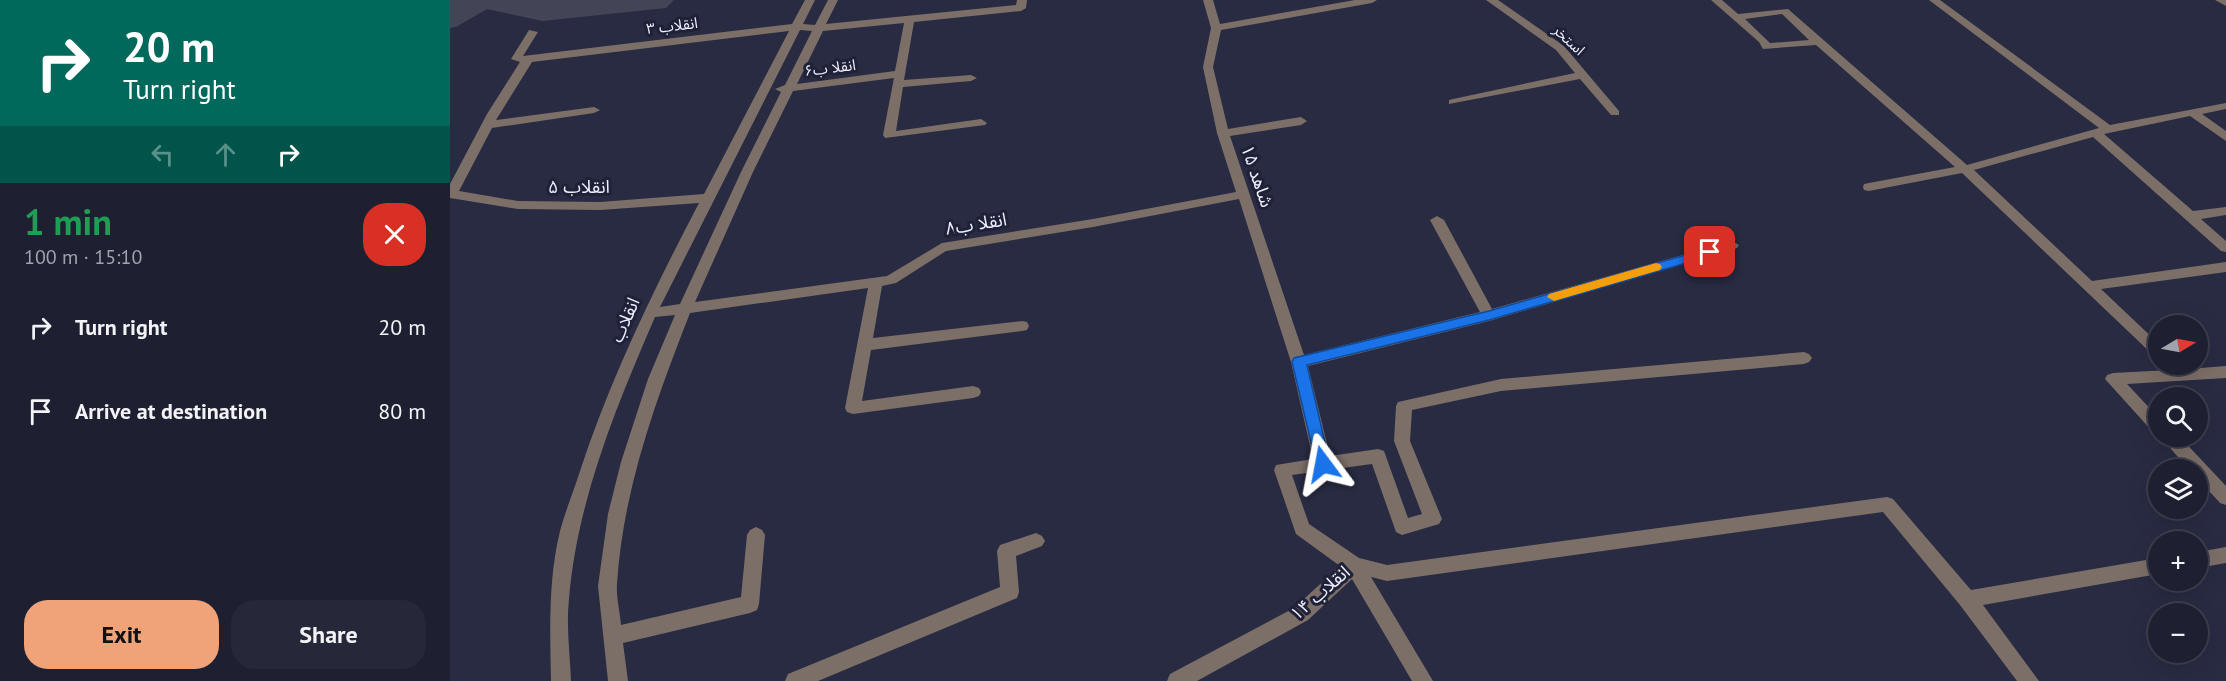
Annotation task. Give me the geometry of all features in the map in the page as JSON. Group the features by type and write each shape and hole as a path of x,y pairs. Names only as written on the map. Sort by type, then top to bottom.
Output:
{"street":[{"name":"انقلاب","path":"561,681 559,601 569,531 602,427 650,313 810,0"},
{"path":"618,681 607,586 617,514 629,462 656,380 684,310 747,172 833,0"},
{"name":"شاهد ۱۵","path":"1208,0 1216,28 1208,67 1223,133 1299,362"},
{"path":"1216,28 1319,4 1372,0"},
{"name":"استخر","path":"1491,0 1560,48 1615,113"},
{"path":"1716,0 1763,40 1767,47 1818,42"},
{"path":"1934,0 2101,130 2226,248"},
{"path":"2220,0 2226,3"},
{"name":"انقلاب ۳","path":"528,59 796,27 819,28 1021,4"},
{"path":"1736,17 1784,11 1965,170 2148,342"},
{"path":"910,18 889,135 981,123"},
{"path":"528,59 516,59 533,32"},
{"path":"451,194 488,125 528,59"},
{"path":"1454,102 1583,75"},
{"name":"انقلا ب۶","path":"764,90 899,79 971,78"},
{"path":"1869,187 1965,170 2101,130 2226,106"},
{"path":"488,125 594,110"},
{"path":"2193,113 2226,137"},
{"path":"1223,133 1301,121"},
{"name":"انقلاب ۵","path":"451,194 518,205 600,206 708,198"},
{"name":"انقلا ب۸","path":"650,313 891,280 942,247 1093,223 1245,194"},
{"path":"2190,216 2226,211"},
{"path":"1437,220 1489,316"},
{"path":"1732,245 1489,316 1299,362 1323,464 1378,456 1402,527 1433,519 1402,441 1404,406 1501,385 1804,358"},
{"path":"2089,286 2226,267"},
{"path":"876,282 853,408 973,392"},
{"path":"864,345 1022,327"},
{"path":"2208,371 2226,372"},
{"path":"2148,374 2113,379 2148,416"},
{"path":"2178,447 2226,498"},
{"name":"انقلاب ۱۴","path":"1177,681 1301,614 1354,565 1302,529 1282,470 1323,464"},
{"path":"1354,565 1387,573 1887,504 1966,599 2029,681"},
{"path":"613,636 750,604 756,535"},
{"path":"795,681 1010,592 1006,551 1036,541"},
{"path":"2208,558 2226,555"},
{"path":"1354,565 1423,681"},
{"path":"1966,599 2148,568"}],"shaded area":[{"path":"450,0 674,0 666,8 542,21 487,9 456,27 450,28"}],"slow traffic":[{"path":"1554,297 1656,267"}],"route":[{"path":"1323,464 1299,362 1489,316 1710,252"}]}
